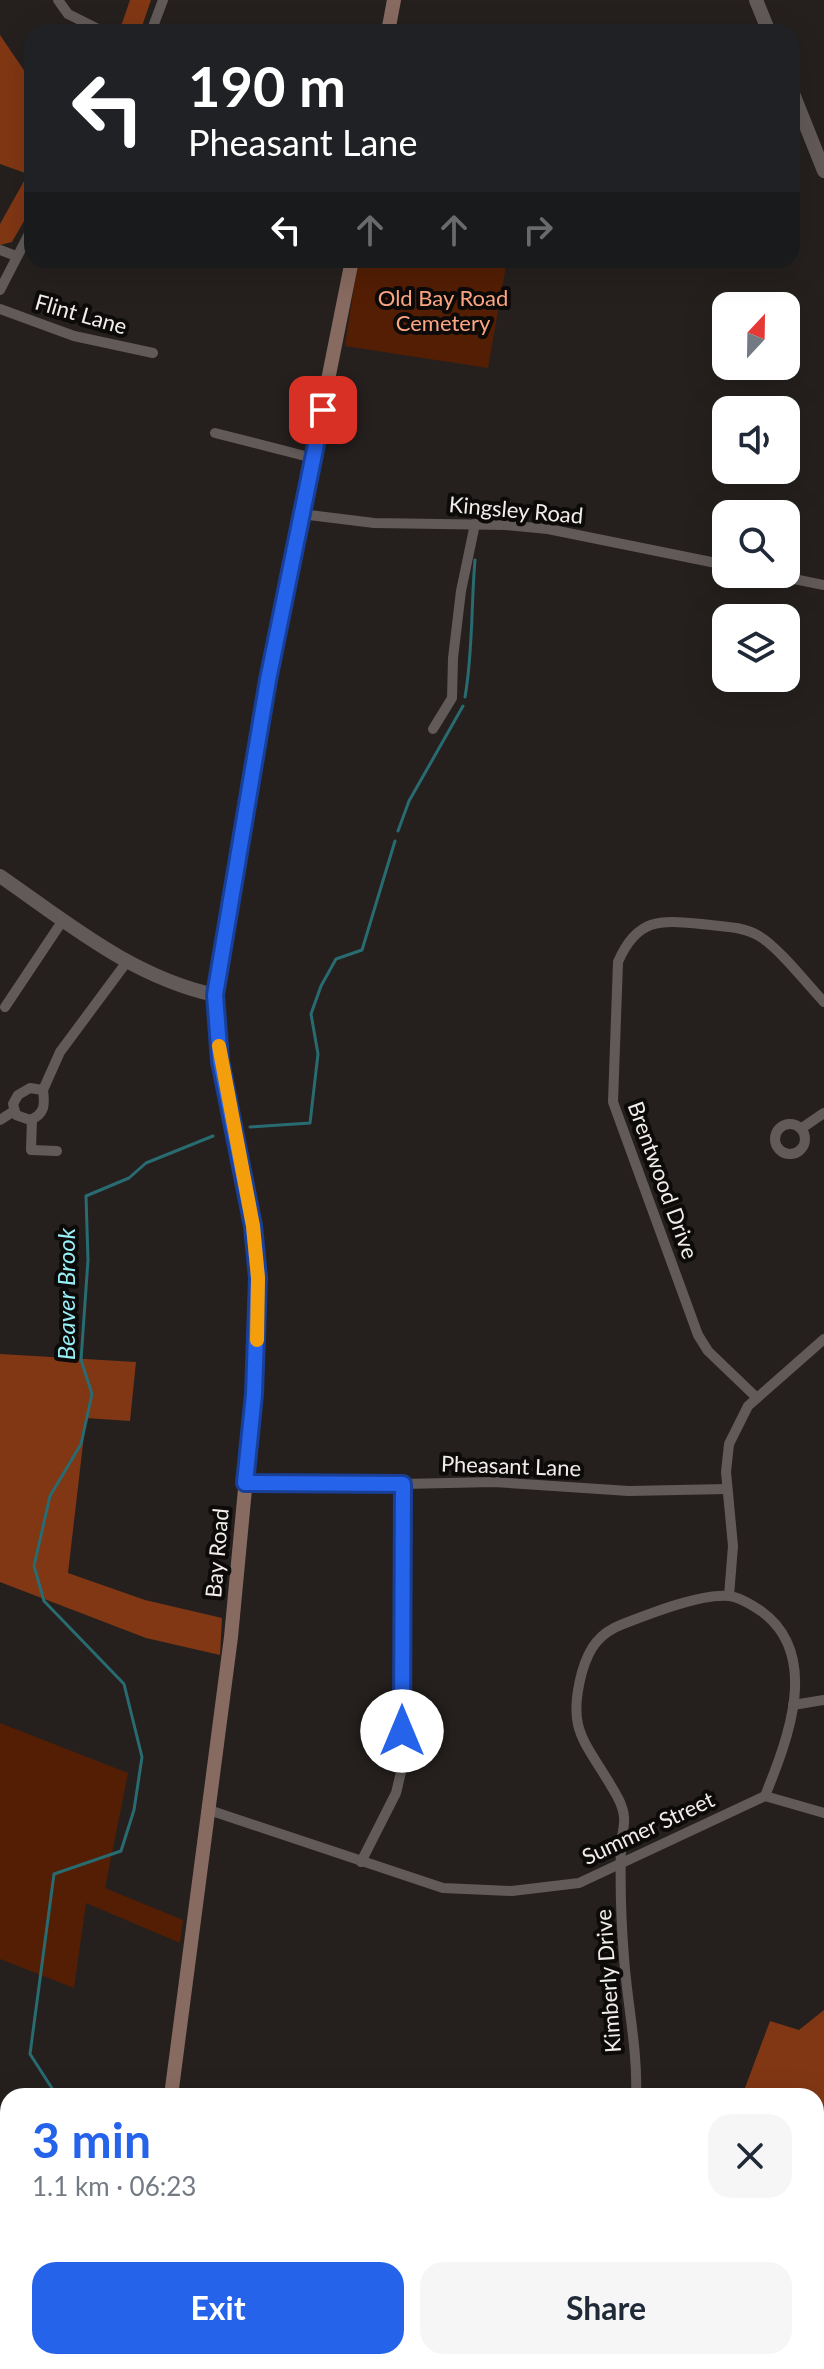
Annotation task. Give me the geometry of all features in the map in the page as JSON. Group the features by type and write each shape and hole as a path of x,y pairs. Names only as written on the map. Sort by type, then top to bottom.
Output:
{"main road":[{"path":"390,24 394,0"},
{"name":"Bay Road","path":"172,2088 231,1637 254,1394 258,1278 253,1226 220,1061 215,995 268,680 350,268"}],"street":[{"path":"58,0 68,14 88,24"},
{"path":"154,24 163,0"},
{"path":"756,0 766,24"},
{"path":"800,120 824,171"},
{"path":"0,290 24,242"},
{"path":"0,250 16,256"},
{"name":"Flint Lane","path":"0,309 74,336 153,353"},
{"path":"215,433 313,458"},
{"name":"Kingsley Road","path":"301,514 374,523 475,524 548,529 712,562"},
{"path":"433,729 452,698 456,631 475,524"},
{"path":"800,580 824,585"},
{"path":"2,880 126,963 173,984 215,995"},
{"path":"5,1007 63,920"},
{"name":"Brentwood Drive","path":"757,1398 708,1351 698,1335 613,1102 618,962 625,946 639,932 657,922 674,920 739,928 760,936 824,1002"},
{"path":"43,1090 30,1088 22,1092 14,1101 14,1111 20,1117 32,1119 43,1110 43,1090 60,1052 126,963"},
{"path":"0,1120 14,1111"},
{"path":"802,1128 824,1113"},
{"path":"32,1119 31,1150 57,1151"},
{"path":"824,1339 748,1406 729,1444 727,1489 733,1546 729,1596 752,1605 770,1618 782,1633 791,1650 795,1682 783,1750 765,1796 824,1813"},
{"name":"Pheasant Lane","path":"245,1483 494,1482 629,1491 727,1489"},
{"path":"361,1862 396,1793 401,1772 403,1484"},
{"name":"Kimberly Drive","path":"635,2088 624,1957 621,1864 624,1816 577,1728 578,1691 588,1653 599,1638 625,1623 689,1602 729,1596"},
{"path":"793,1705 824,1700"},
{"name":"Summer Street","path":"209,1810 443,1888 512,1891 579,1883 765,1796"}],"green space":[{"name":"Old Bay Road Cemetery","path":"357,268 506,268 488,368 345,346"},
{"path":"0,1723 128,1773 105,1888 183,1920 180,1943 86,1903 74,1988 0,1959"}],"shaded area":[{"path":"130,0 151,0 143,24 122,24"},
{"path":"0,35 24,70 24,173 0,164"},
{"path":"24,181 24,221 12,242 0,245 0,224"},
{"path":"0,1354 136,1362 130,1421 86,1418 68,1573 145,1600 222,1618 220,1655 146,1638 0,1582"},
{"path":"824,2010 824,2088 745,2088 770,2021 799,2030"}],"waterway":[{"name":"Beaver Brook","path":"465,697 475,560"},
{"name":"Beaver Brook","path":"398,831 409,801 463,706"},
{"name":"Beaver Brook","path":"250,1127 310,1123 318,1054 311,1014 321,986 336,959 362,950 395,841"},
{"name":"Beaver Brook","path":"52,2088 30,2054 54,1874 121,1851 134,1810 142,1757 124,1684 44,1601 34,1566 50,1496 81,1444 92,1394 81,1360 88,1260 86,1196 129,1178 146,1163 213,1136"}],"slow traffic":[{"path":"219,1046 253,1226 258,1278 257,1340"}],"route":[{"path":"323,410 268,680 218,963 215,1016 220,1061 253,1226 258,1278 258,1333 245,1483 403,1484 402,1731"}]}
